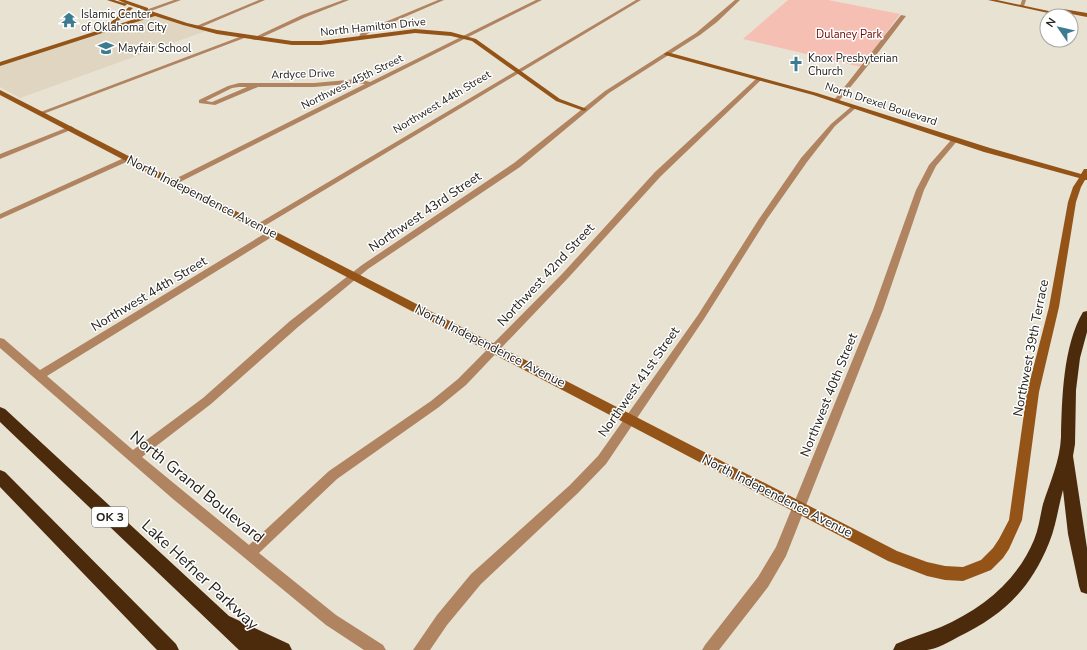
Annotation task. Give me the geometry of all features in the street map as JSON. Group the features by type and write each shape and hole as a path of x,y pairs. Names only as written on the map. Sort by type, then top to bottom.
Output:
{"highway":[{"path":"1087,315 1074,355 1069,386 1067,450 1073,513 1087,586"},
{"name":"Lake Hefner Parkway","path":"0,413 252,650"},
{"path":"902,650 940,636 977,619 1011,592 1028,571 1041,544 1067,450"},
{"path":"0,477 170,650"},
{"path":"220,620 283,650"}],"street":[{"name":"North Hamilton Drive","path":"111,0 140,11 146,11 197,27 254,39 305,44 423,31 441,32 474,40 558,100 584,109"},
{"name":"North Hamilton Drive","path":"120,0 146,9 146,11"},
{"path":"146,11 179,0"},
{"path":"197,27 263,0"},
{"path":"254,39 304,16 347,0"},
{"path":"362,38 362,35 368,31 442,0"},
{"name":"Northwest 45th Street","path":"173,182 540,0"},
{"name":"Northwest 44th Street","path":"258,226 639,0"},
{"name":"Northwest 43rd Street","path":"133,457 207,401 294,324 355,276 408,237 517,165 584,109 623,80 707,28 738,0"},
{"path":"990,0 1023,3 1087,15"},
{"path":"1023,3 1041,8"},
{"path":"0,60 107,26 131,8"},
{"path":"0,64 156,14"},
{"path":"836,101 863,69 870,57 903,16"},
{"path":"41,113 244,37"},
{"name":"North Drexel Boulevard","path":"667,54 836,101 954,140 1086,175"},
{"name":"Northwest 42nd Street","path":"250,553 333,475 448,394 476,369 566,275 658,174 759,79"},
{"name":"Ardyce Drive","path":"257,85 213,104 201,102 206,97 234,86 257,85 314,85 358,81 372,84"},
{"name":"North Independence Avenue","path":"0,92 894,556 927,569 956,574 972,572 986,565"},
{"name":"Northwest 41st Street","path":"421,650 442,620 476,580 593,470 610,449 714,297 763,219 804,160 833,125 854,107"},
{"path":"0,157 71,128"},
{"name":"Northwest 40th Street","path":"710,650 763,582 781,551 878,310 920,190 933,165 954,140"},
{"path":"0,217 129,159"},
{"name":"Northwest 39th Terrace","path":"986,565 998,553 1004,544 1014,520 1024,470 1036,379 1054,307 1072,202 1086,175"},
{"name":"Northwest 44th Street","path":"39,376 272,233"},
{"name":"North Grand Boulevard","path":"0,342 177,495 331,620 378,650"}],"shaded area":[{"name":"Mayfair School","path":"154,16 206,31 20,98 0,87 0,65"}],"green space":[{"name":"Dulaney Park","path":"788,0 828,0 900,14 861,67 743,39"}],"place":[{"name":"Islamic Center of Oklahoma City","path":"69,20"},
{"name":"Mayfair School","path":"106,48"},
{"name":"Knox Presbyterian Church","path":"796,64"}]}
